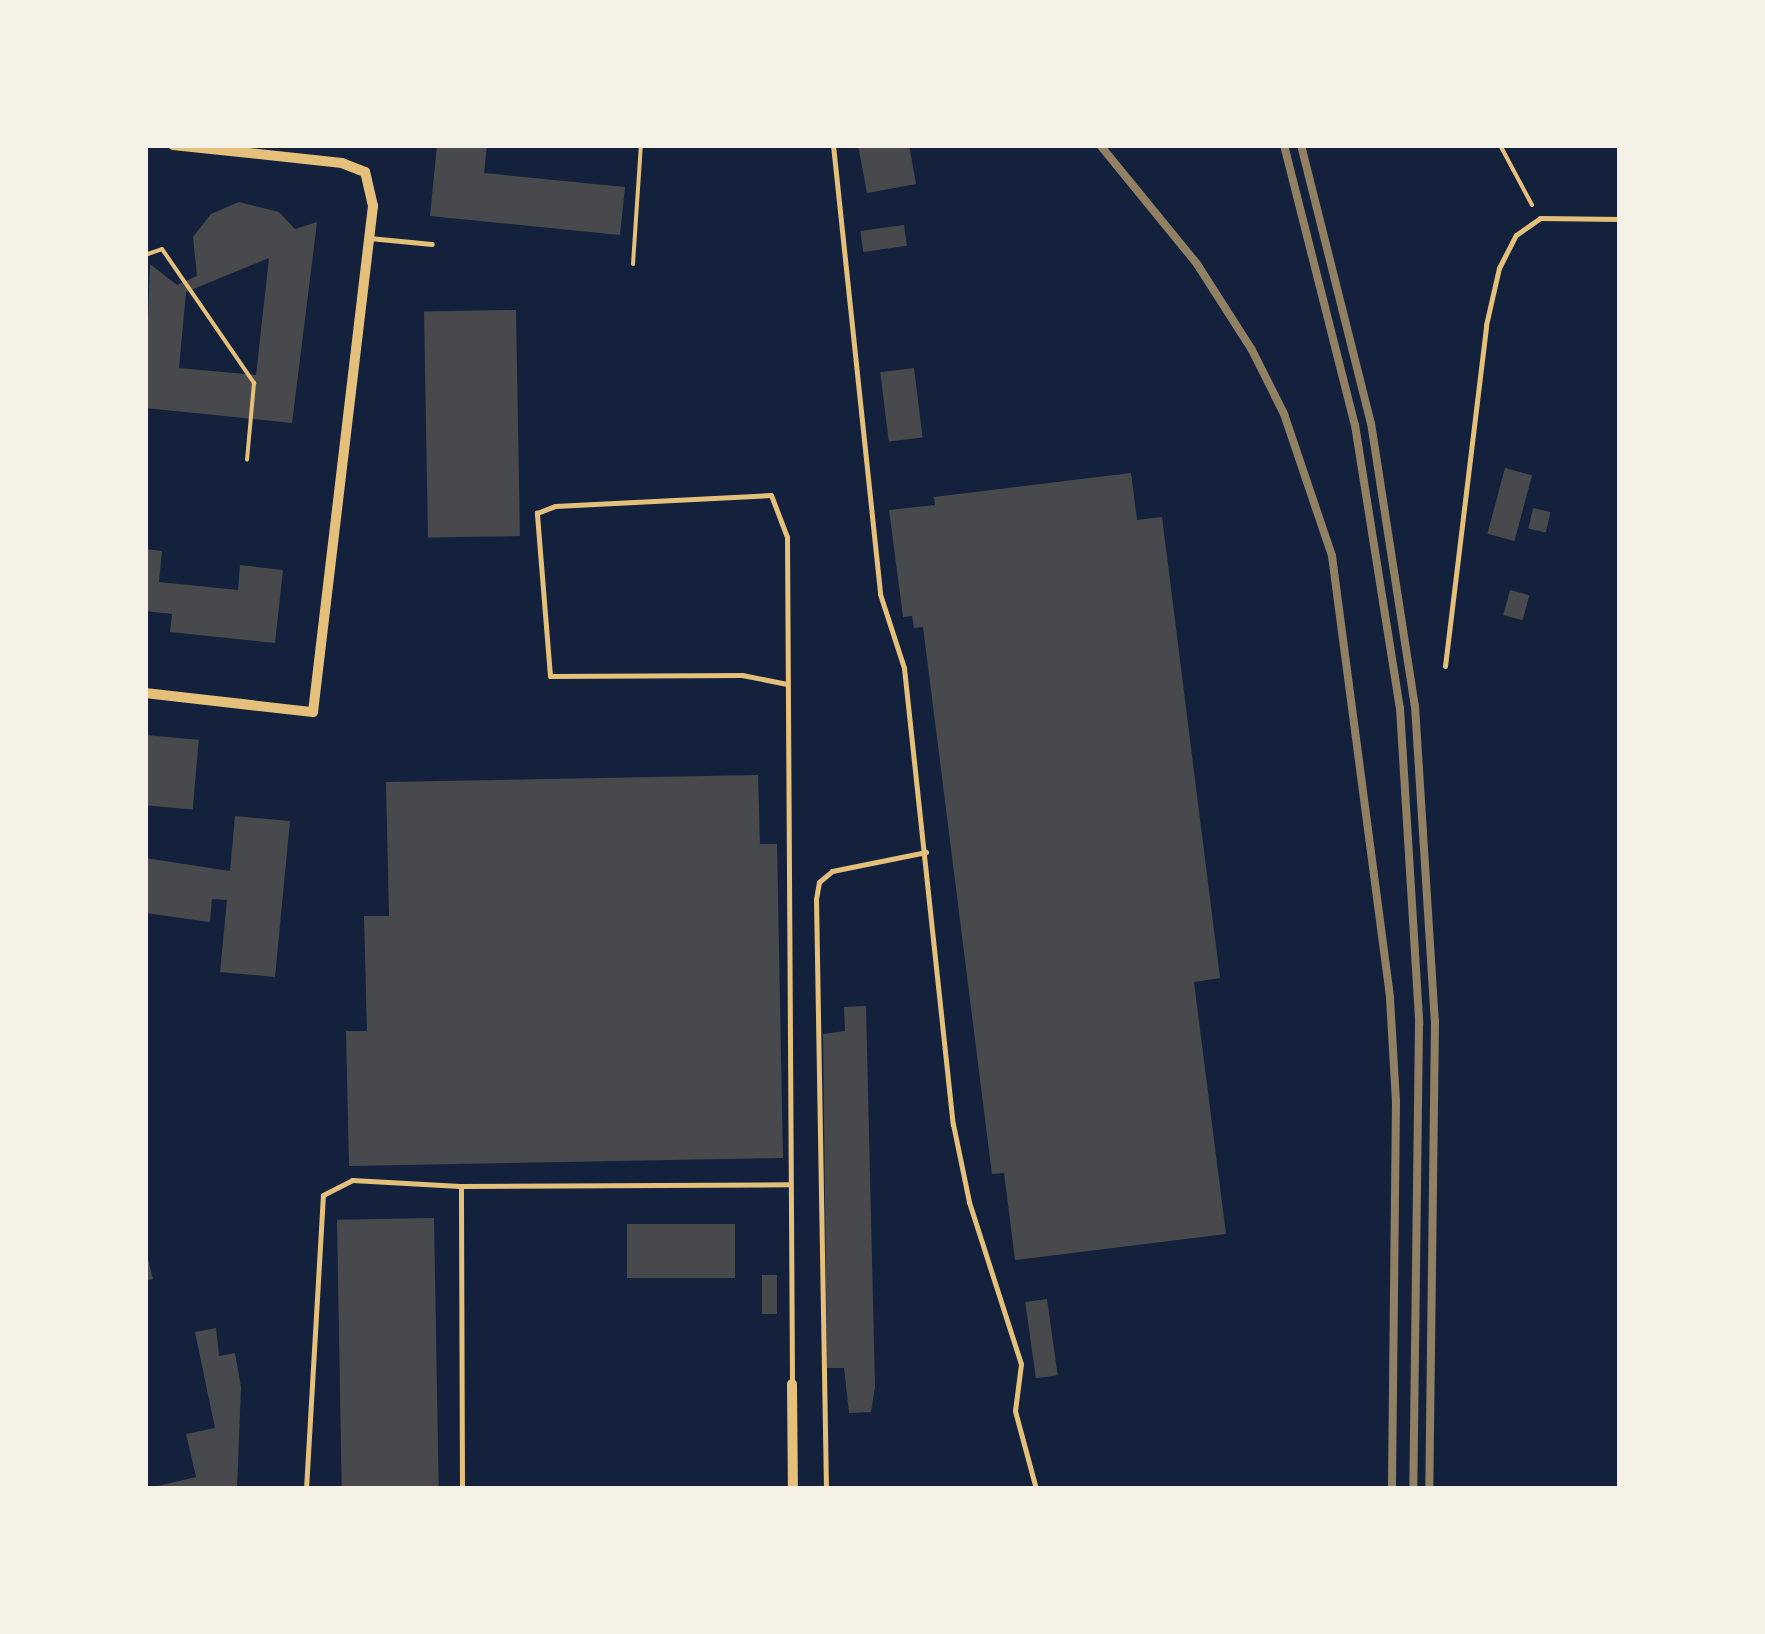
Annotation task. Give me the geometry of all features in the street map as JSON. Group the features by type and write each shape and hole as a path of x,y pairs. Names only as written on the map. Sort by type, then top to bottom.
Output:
{"street":[{"path":"145,693 313,712 370,238 372,184 365,172 342,164 173,145"},
{"path":"792,1384 793,1489"}],"lane":[{"path":"278,156 284,145"},
{"path":"832,145 880,594 904,668 953,1124 969,1202 1021,1364 1015,1412 1036,1489"},
{"path":"1444,666 1486,325 1499,268 1516,235 1540,218 1620,219"},
{"path":"370,238 432,244"},
{"path":"787,684 742,675 550,676 537,513 555,506 771,494 787,537 792,1384"},
{"path":"826,1489 816,900 819,882 832,870 926,852"},
{"path":"306,1489 323,1195 352,1180 461,1186 789,1184"},
{"path":"461,1186 462,1489"}],"path":[{"path":"633,264 641,145"},
{"path":"1500,145 1540,218"},
{"path":"145,256 162,249 254,384 246,460"}],"building":[{"path":"437,145 487,145 484,173 625,187 620,235 430,216"},
{"path":"858,145 909,145 916,184 867,193"},
{"path":"239,202 279,212 295,229 317,222 292,423 145,408 150,264 177,285 197,276 193,237 211,214","holes":["269,258 256,375 179,368 186,292"]},
{"path":"904,225 907,246 863,252 860,231"},
{"path":"516,310 520,536 428,538 424,312"},
{"path":"914,368 923,437 889,442 880,372"},
{"path":"1505,468 1532,475 1514,541 1487,534"},
{"path":"1131,473 1137,520 1162,517 1220,978 1194,982 1226,1234 1015,1260 1004,1173 992,1174 923,627 914,628 912,616 903,617 889,510 935,505 934,497"},
{"path":"1533,508 1551,512 1546,533 1528,528"},
{"path":"145,549 162,551 159,582 238,590 240,565 283,570 275,643 170,632 172,614 145,611"},
{"path":"1510,590 1529,595 1523,620 1503,615"},
{"path":"145,735 199,740 193,809 145,805"},
{"path":"758,775 760,844 777,844 783,1158 349,1166 346,1031 367,1031 364,916 389,916 386,782"},
{"path":"235,816 290,821 275,977 220,972 227,900 212,899 210,922 145,913 145,858 230,871"},
{"path":"866,1006 875,1387 871,1412 849,1413 844,1368 827,1368 823,1034 845,1031 844,1007"},
{"path":"434,1218 439,1489 342,1489 337,1220"},
{"path":"627,1224 735,1224 735,1278 627,1278"},
{"path":"145,1248 153,1279 145,1281"},
{"path":"762,1275 777,1275 777,1314 762,1314"},
{"path":"1047,1299 1058,1375 1036,1378 1025,1302"},
{"path":"216,1328 219,1356 235,1353 241,1387 237,1489 145,1489 196,1477 186,1434 215,1428 195,1332"}],"railway":[{"path":"1100,145 1197,264 1252,350 1284,414 1332,556 1390,998 1396,1101 1392,1489"},
{"path":"1284,145 1355,425 1400,708 1419,1023 1413,1489"},
{"path":"1301,145 1371,423 1415,706 1435,1021 1429,1489"}]}
